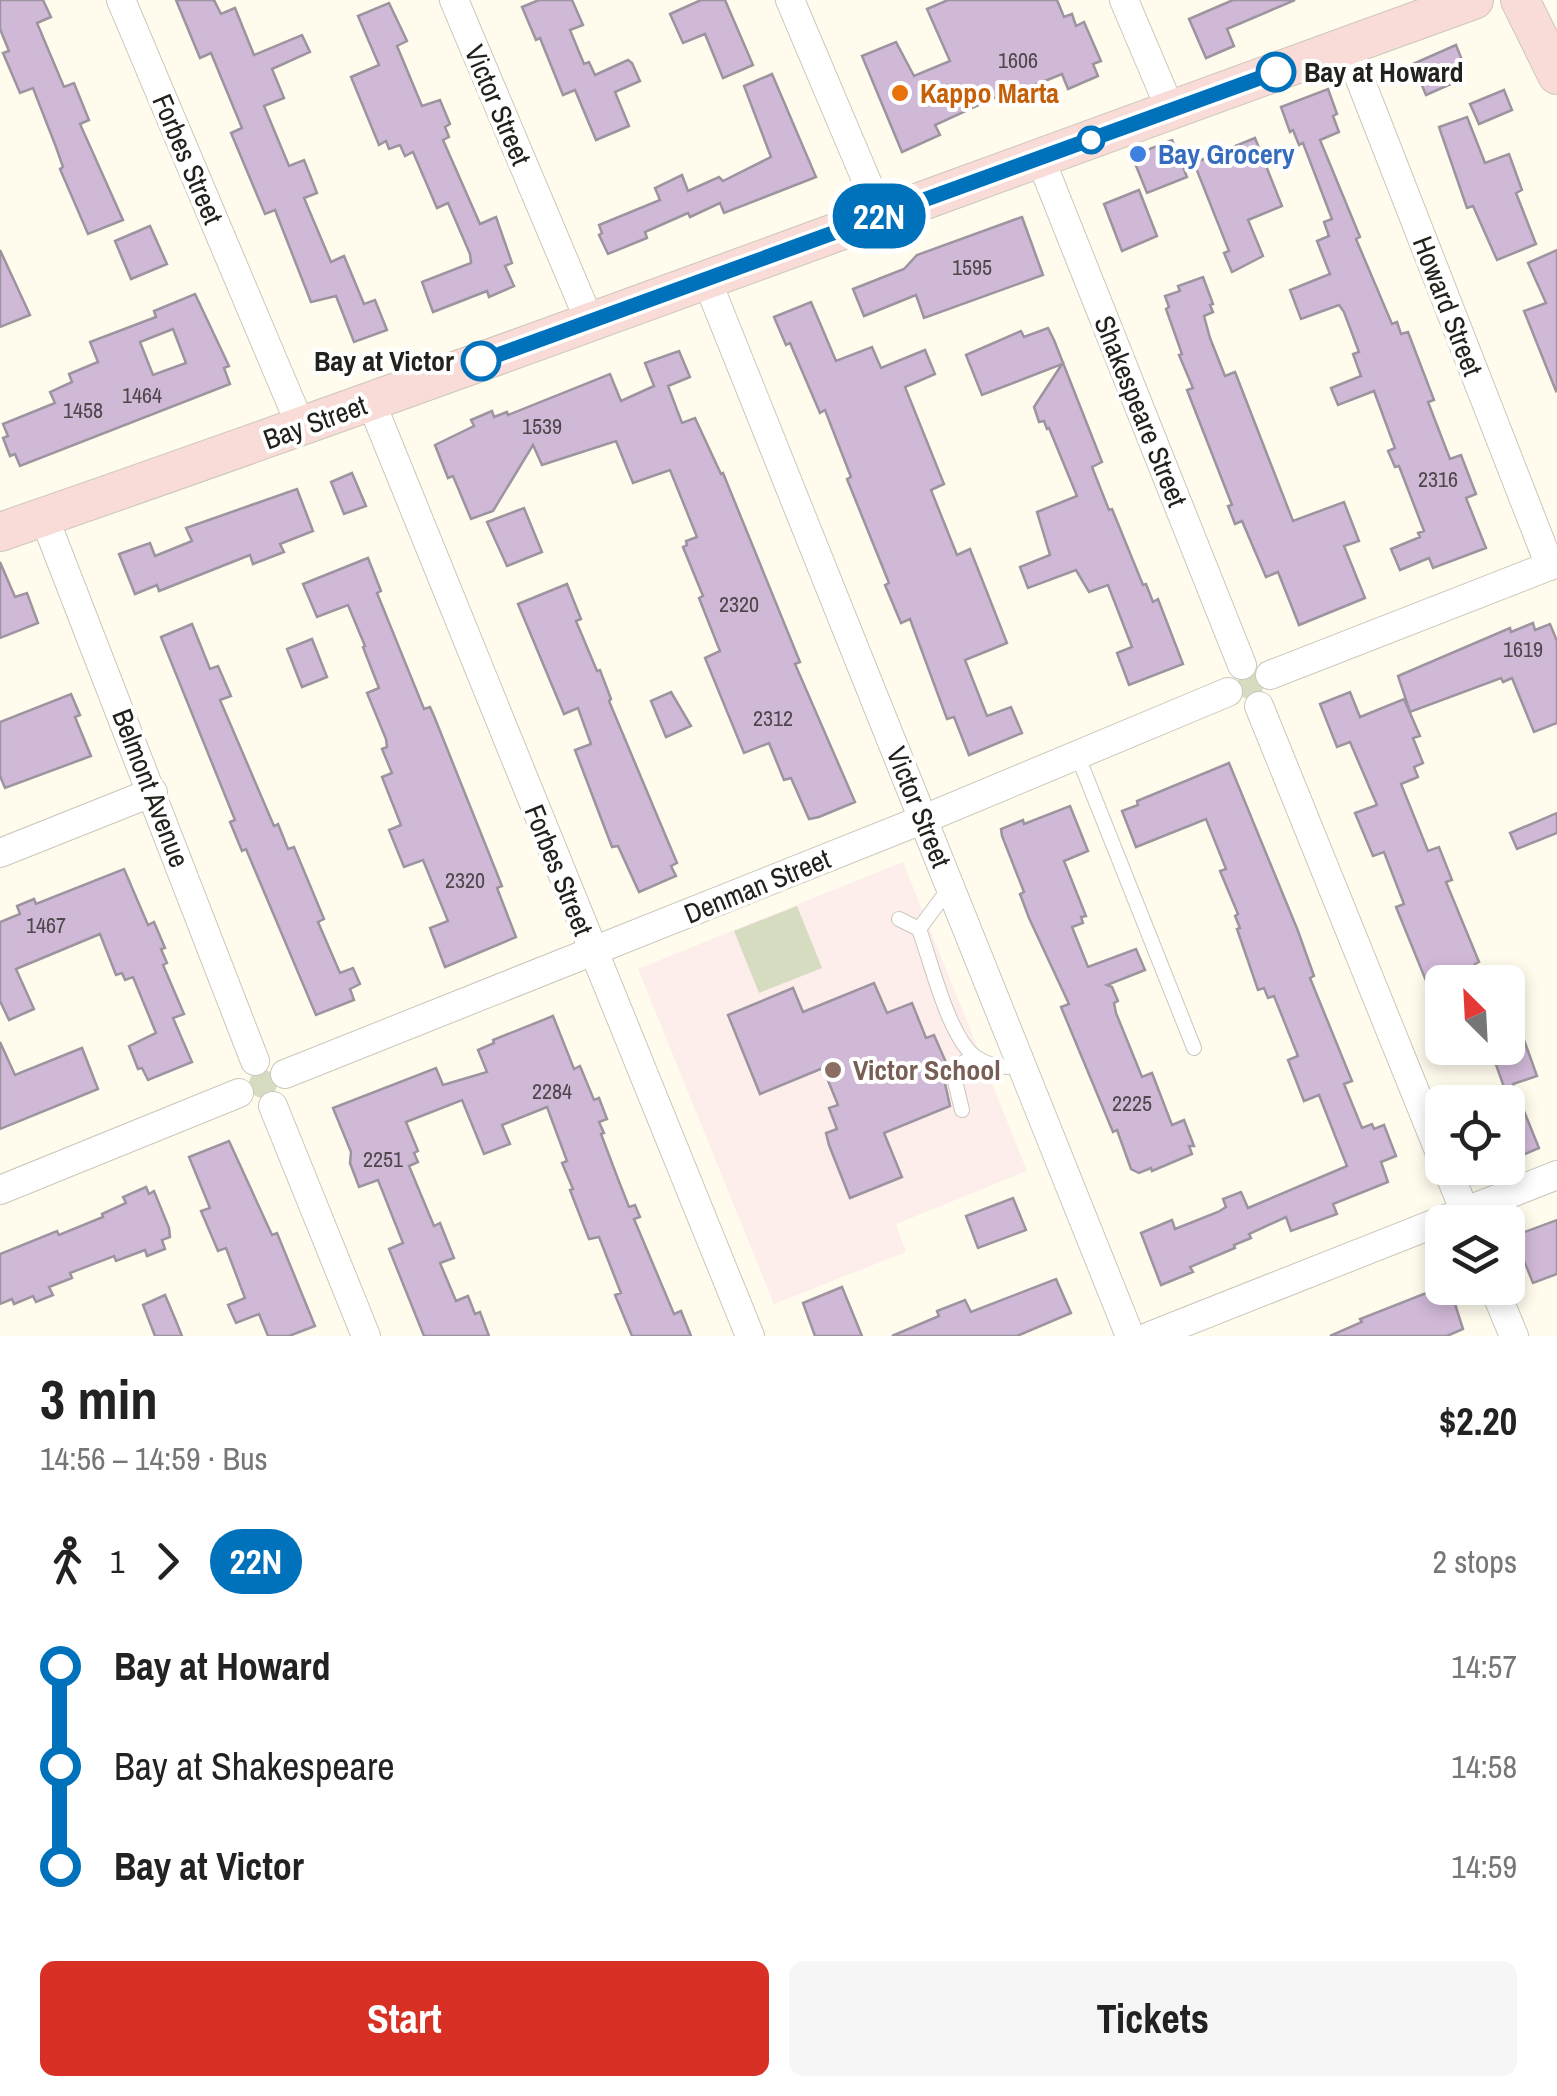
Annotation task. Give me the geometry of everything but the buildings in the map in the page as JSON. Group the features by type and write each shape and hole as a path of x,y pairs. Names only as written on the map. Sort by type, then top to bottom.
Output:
{"main road":[{"name":"Bay Street","path":"0,532 302,428 1474,0"},
{"path":"1520,0 1557,75"}],"street":[{"name":"Forbes Street","path":"121,0 302,428"},
{"name":"Victor Street","path":"454,0 589,320"},
{"path":"790,0 881,215"},
{"path":"1124,0 1171,110"},
{"name":"Howard Street","path":"1347,46 1553,565"},
{"name":"Shakespeare Street","path":"1040,158 1242,664"},
{"name":"Victor Street","path":"706,278 1130,1336"},
{"name":"Forbes Street","path":"371,402 750,1336"},
{"name":"Belmont Avenue","path":"44,517 255,1061"},
{"path":"1270,676 1553,565"},
{"path":"1242,664 1258,665 1270,676 1271,693 1259,706 1240,706 1228,692 1230,676 1242,664"},
{"name":"Denman Street","path":"284,1074 924,819 1228,692"},
{"path":"1259,706 1425,1116"},
{"path":"0,853 153,792"},
{"path":"255,1061 272,1062 284,1074 285,1092 273,1106 253,1106 239,1092 240,1073 255,1061"},
{"path":"0,1190 239,1092"},
{"path":"273,1106 366,1336"},
{"path":"1493,1205 1557,1175"},
{"path":"1150,1336 1425,1233"},
{"path":"1501,1305 1514,1336"}],"lane":[{"path":"1076,753 1194,1048"},
{"path":"919,929 951,886"},
{"path":"900,919 919,929 959,1038 974,1056 995,1066 1023,1068"},
{"path":"962,1110 954,1077 963,1063 974,1056"}],"shaded area":[{"name":"Victor School","path":"903,862 1027,1171 896,1224 906,1252 774,1304 638,969"}],"green space":[{"path":"1250,673 1259,677 1263,686 1259,695 1250,699 1241,695 1237,686 1241,677"},
{"path":"797,906 822,968 759,993 734,931"},
{"path":"263,1070 273,1074 277,1084 273,1094 263,1098 253,1094 249,1084 253,1074"}],"bus line":[{"name":"22N","path":"481,361 1276,72"}],"place":[{"name":"Bay at Howard","path":"1276,72"},
{"name":"Kappo Marta","path":"900,93"},
{"name":"Bay Grocery","path":"1138,154"},
{"name":"Bay at Victor","path":"481,361"},
{"name":"Victor School","path":"833,1070"}]}
